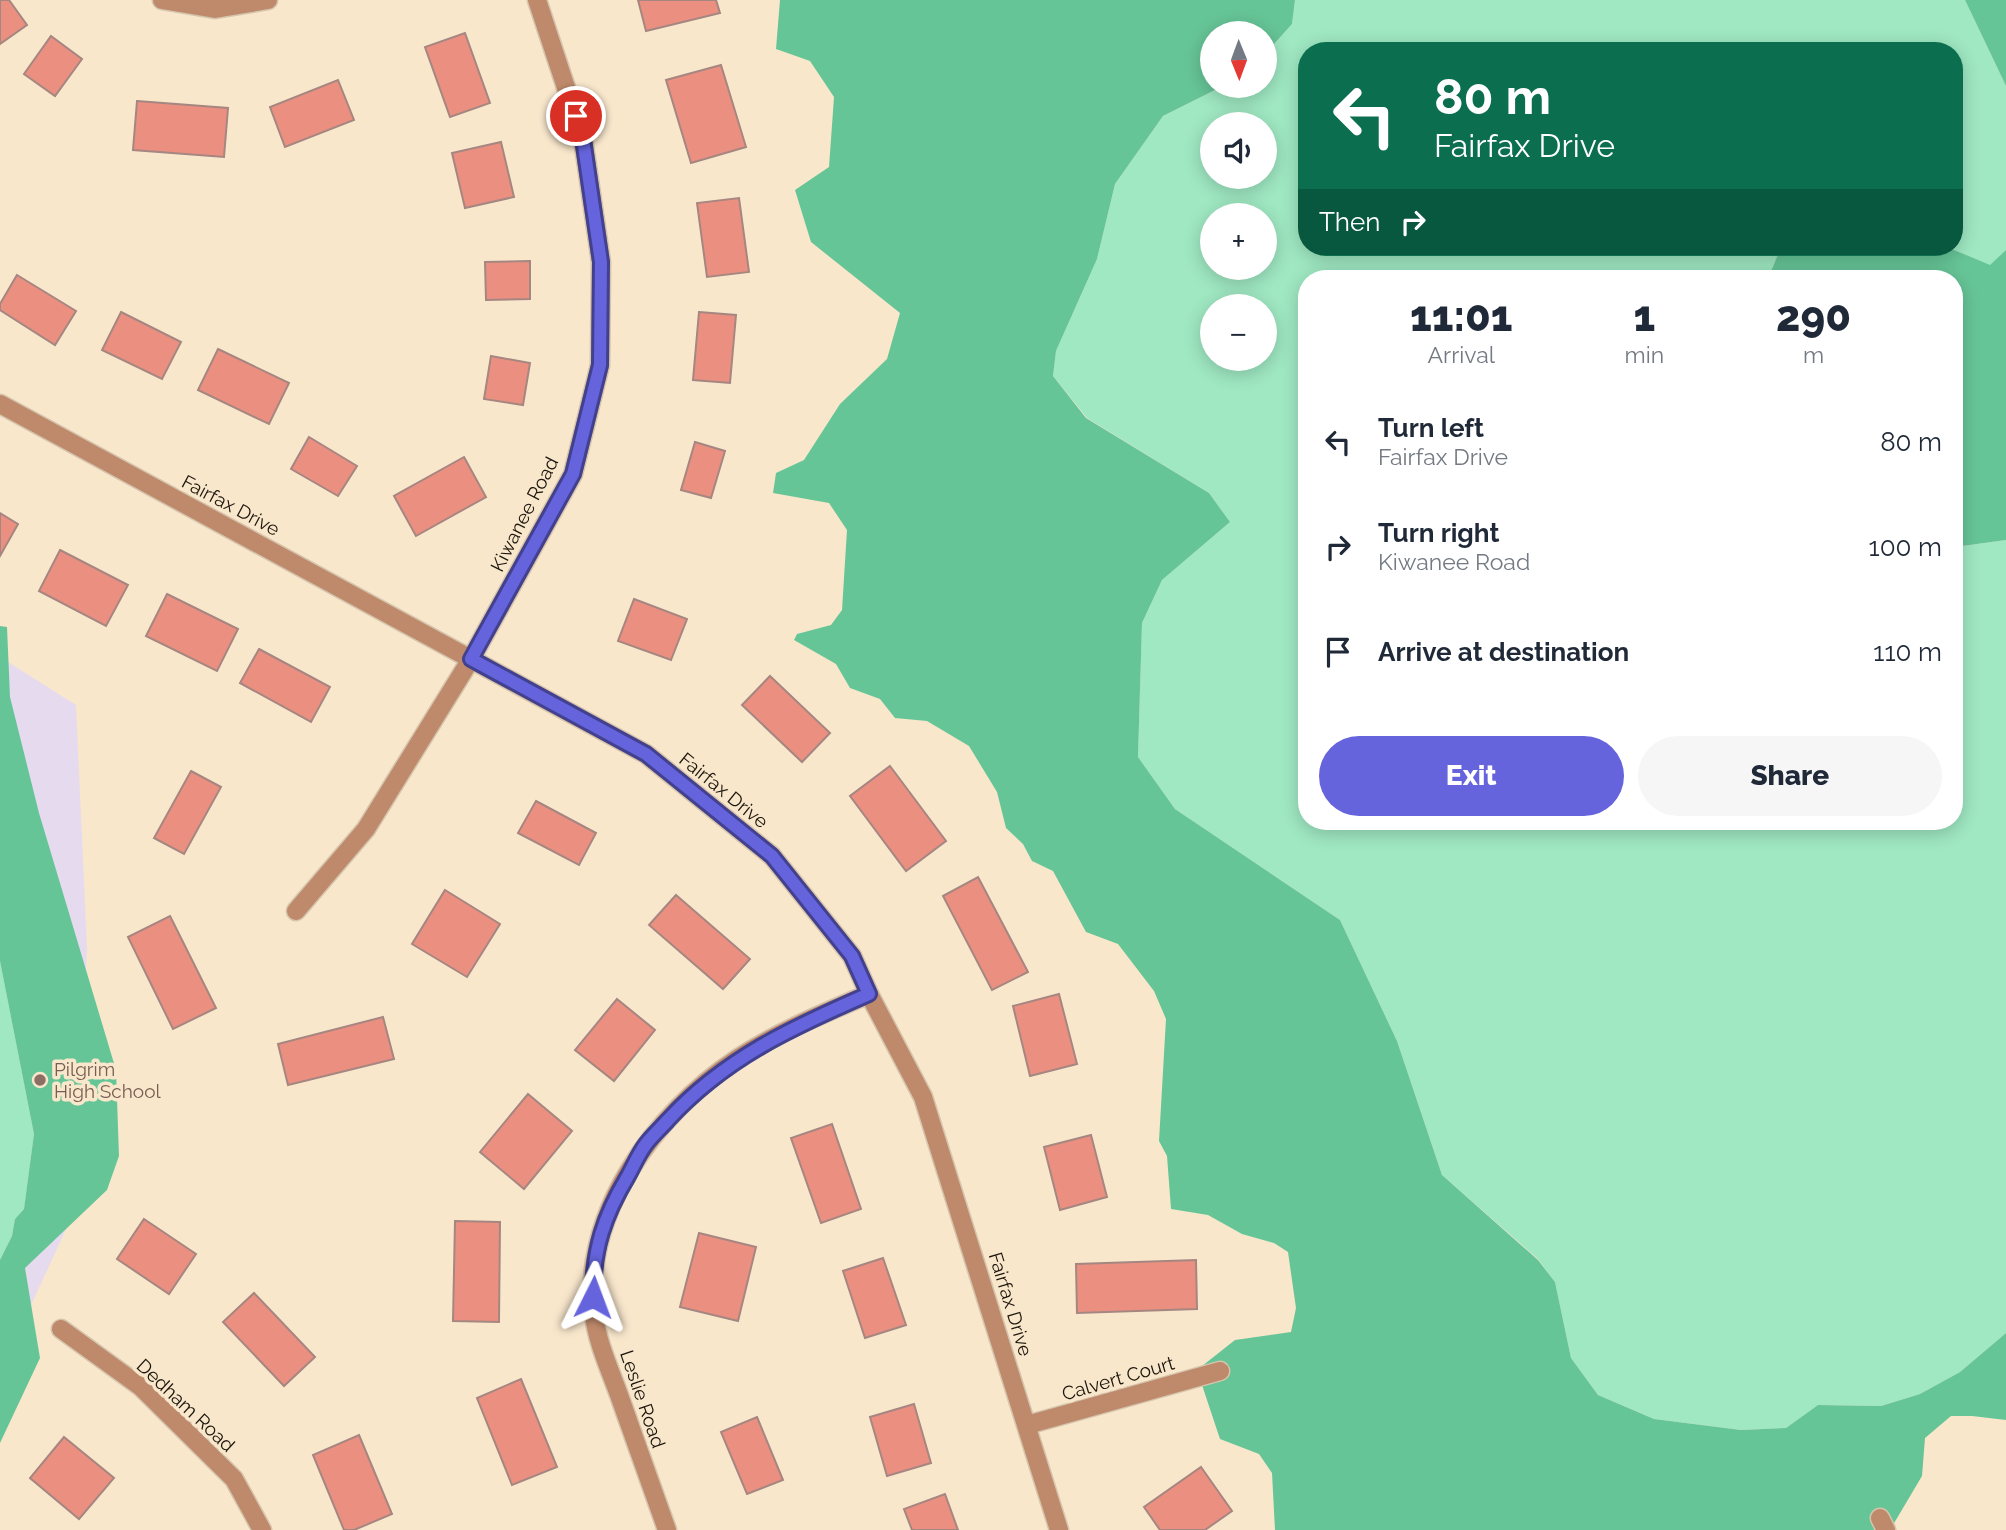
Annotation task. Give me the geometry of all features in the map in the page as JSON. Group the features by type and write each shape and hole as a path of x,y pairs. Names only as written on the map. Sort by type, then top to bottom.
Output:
{"street":[{"path":"162,0 215,9 268,0"},
{"name":"Kiwanee Road","path":"296,911 366,829 471,659 573,474 600,365 601,262 583,139 537,0"},
{"name":"Fairfax Drive","path":"0,404 646,754 772,856 852,956 923,1097 1059,1530"},
{"name":"Leslie Road","path":"667,1530 608,1364 594,1316 593,1277 599,1236 614,1199 646,1143 691,1095 736,1060 783,1033 869,994"},
{"name":"Dedham Road","path":"61,1329 141,1387 234,1479 262,1530"},
{"name":"Calvert Court","path":"1027,1425 1220,1371"}],"shaded area":[{"name":"Pilgrim High School","path":"0,657 76,705 87,948 74,1212 0,1372"}],"green space":[{"path":"780,0 1295,0 1292,24 1278,40 1278,21 1200,21 1200,98 1163,116 1115,184 1097,259 1056,351 1053,376 1086,418 1209,493 1230,522 1162,580 1142,623 1138,757 1175,809 1340,920 1397,1041 1442,1175 1538,1260 1555,1282 1571,1358 1598,1395 1654,1419 1741,1430 1786,1428 1818,1405 1881,1406 1920,1394 1960,1372 2006,1333 2006,1420 1951,1416 1925,1438 1922,1476 1890,1530 1275,1530 1272,1473 1259,1454 1220,1439 1197,1370 1235,1340 1291,1332 1296,1308 1288,1252 1274,1243 1242,1234 1208,1215 1171,1209 1167,1156 1159,1141 1166,1019 1154,991 1118,944 1086,932 1053,871 1032,861 1023,844 1006,828 997,792 969,746 927,721 895,718 880,699 850,688 836,664 794,640 797,634 831,625 842,610 847,530 829,503 773,493 776,473 804,460 840,404 887,359 900,313 811,242 795,190 829,167 834,97 810,61 776,49"},
{"path":"1295,0 1965,0 2006,86 2006,250 1990,266 1963,254 1963,42 1298,42 1298,256 1777,256 1771,270 1298,270 1298,830 1963,830 1963,546 2006,540 2006,1333 1960,1372 1920,1394 1881,1406 1818,1405 1786,1428 1741,1430 1654,1419 1598,1395 1571,1358 1555,1282 1538,1259 1442,1175 1397,1041 1340,920 1175,809 1138,757 1142,623 1162,580 1230,522 1209,493 1087,418 1053,376 1056,351 1097,259 1115,184 1163,116 1200,98 1278,98 1278,40 1292,24"},
{"path":"1965,0 2006,0 2006,86"},
{"path":"2006,250 2006,540 1963,546 1963,270 1772,269 1777,256 1963,256 1963,254 1990,265"},
{"name":"Pilgrim High School","path":"0,626 7,627 10,697 39,813 116,1070 119,1156 107,1190 25,1268 40,1358 0,1443 0,1260 12,1236 15,1219 24,1209 34,1134 0,961"},
{"path":"0,961 34,1134 24,1209 15,1219 12,1236 0,1260"}],"building":[{"path":"0,0 9,0 27,25 0,44"},
{"path":"638,0 716,0 720,13 646,31"},
{"path":"465,33 490,103 450,117 425,47"},
{"path":"51,36 82,59 55,96 24,74"},
{"path":"721,65 746,147 691,163 666,80"},
{"path":"338,80 354,120 285,147 270,107"},
{"path":"137,101 228,108 224,157 133,150"},
{"path":"501,142 514,197 465,208 452,153"},
{"path":"739,198 749,272 707,277 697,203"},
{"path":"530,261 530,299 486,300 485,262"},
{"path":"17,275 76,311 55,345 0,310 0,304"},
{"path":"121,312 181,342 162,379 102,350"},
{"path":"699,312 736,315 730,383 693,380"},
{"path":"218,349 289,383 269,424 198,390"},
{"path":"491,356 530,363 523,405 484,399"},
{"path":"309,437 357,466 338,496 291,469"},
{"path":"695,442 725,451 711,498 681,490"},
{"path":"464,457 486,497 416,536 394,496"},
{"path":"0,513 18,524 0,556"},
{"path":"60,550 128,585 106,626 39,591"},
{"path":"167,594 238,629 217,671 146,636"},
{"path":"634,599 687,619 671,660 618,641"},
{"path":"259,649 330,687 311,722 240,683"},
{"path":"770,676 830,733 802,762 742,705"},
{"path":"890,766 946,841 906,871 850,796"},
{"path":"191,771 221,787 184,854 154,838"},
{"path":"536,801 596,833 579,865 518,833"},
{"path":"978,877 1028,972 992,990 943,896"},
{"path":"445,890 500,924 467,977 412,944"},
{"path":"676,895 750,959 723,989 649,925"},
{"path":"170,916 216,1008 173,1029 128,937"},
{"path":"1059,994 1077,1064 1030,1076 1013,1006"},
{"path":"617,999 655,1030 614,1081 575,1050"},
{"path":"383,1017 394,1059 288,1085 278,1044"},
{"path":"528,1094 572,1131 524,1189 480,1152"},
{"path":"832,1124 861,1209 821,1223 791,1138"},
{"path":"1091,1135 1107,1197 1060,1210 1044,1147"},
{"path":"144,1219 196,1254 169,1294 117,1259"},
{"path":"455,1221 500,1222 499,1322 453,1321"},
{"path":"699,1233 756,1247 738,1321 680,1307"},
{"path":"883,1258 906,1325 865,1338 843,1271"},
{"path":"1196,1260 1197,1309 1077,1313 1076,1264"},
{"path":"254,1293 315,1357 284,1386 223,1322"},
{"path":"521,1379 557,1467 512,1485 477,1398"},
{"path":"914,1404 931,1463 887,1476 870,1417"},
{"path":"757,1417 783,1480 747,1494 721,1432"},
{"path":"359,1435 392,1514 354,1530 344,1530 313,1455"},
{"path":"64,1437 114,1478 79,1519 30,1478"},
{"path":"1201,1467 1232,1511 1205,1530 1160,1530 1144,1507"},
{"path":"945,1494 958,1530 912,1530 904,1509"}],"place":[{"name":"Pilgrim High School","path":"40,1080"}],"route":[{"path":"576,116 583,139 601,262 600,365 573,474 471,659 646,754 772,856 852,956 869,994 795,1026 736,1060 691,1095 646,1143 614,1199 599,1236 593,1297"}]}
